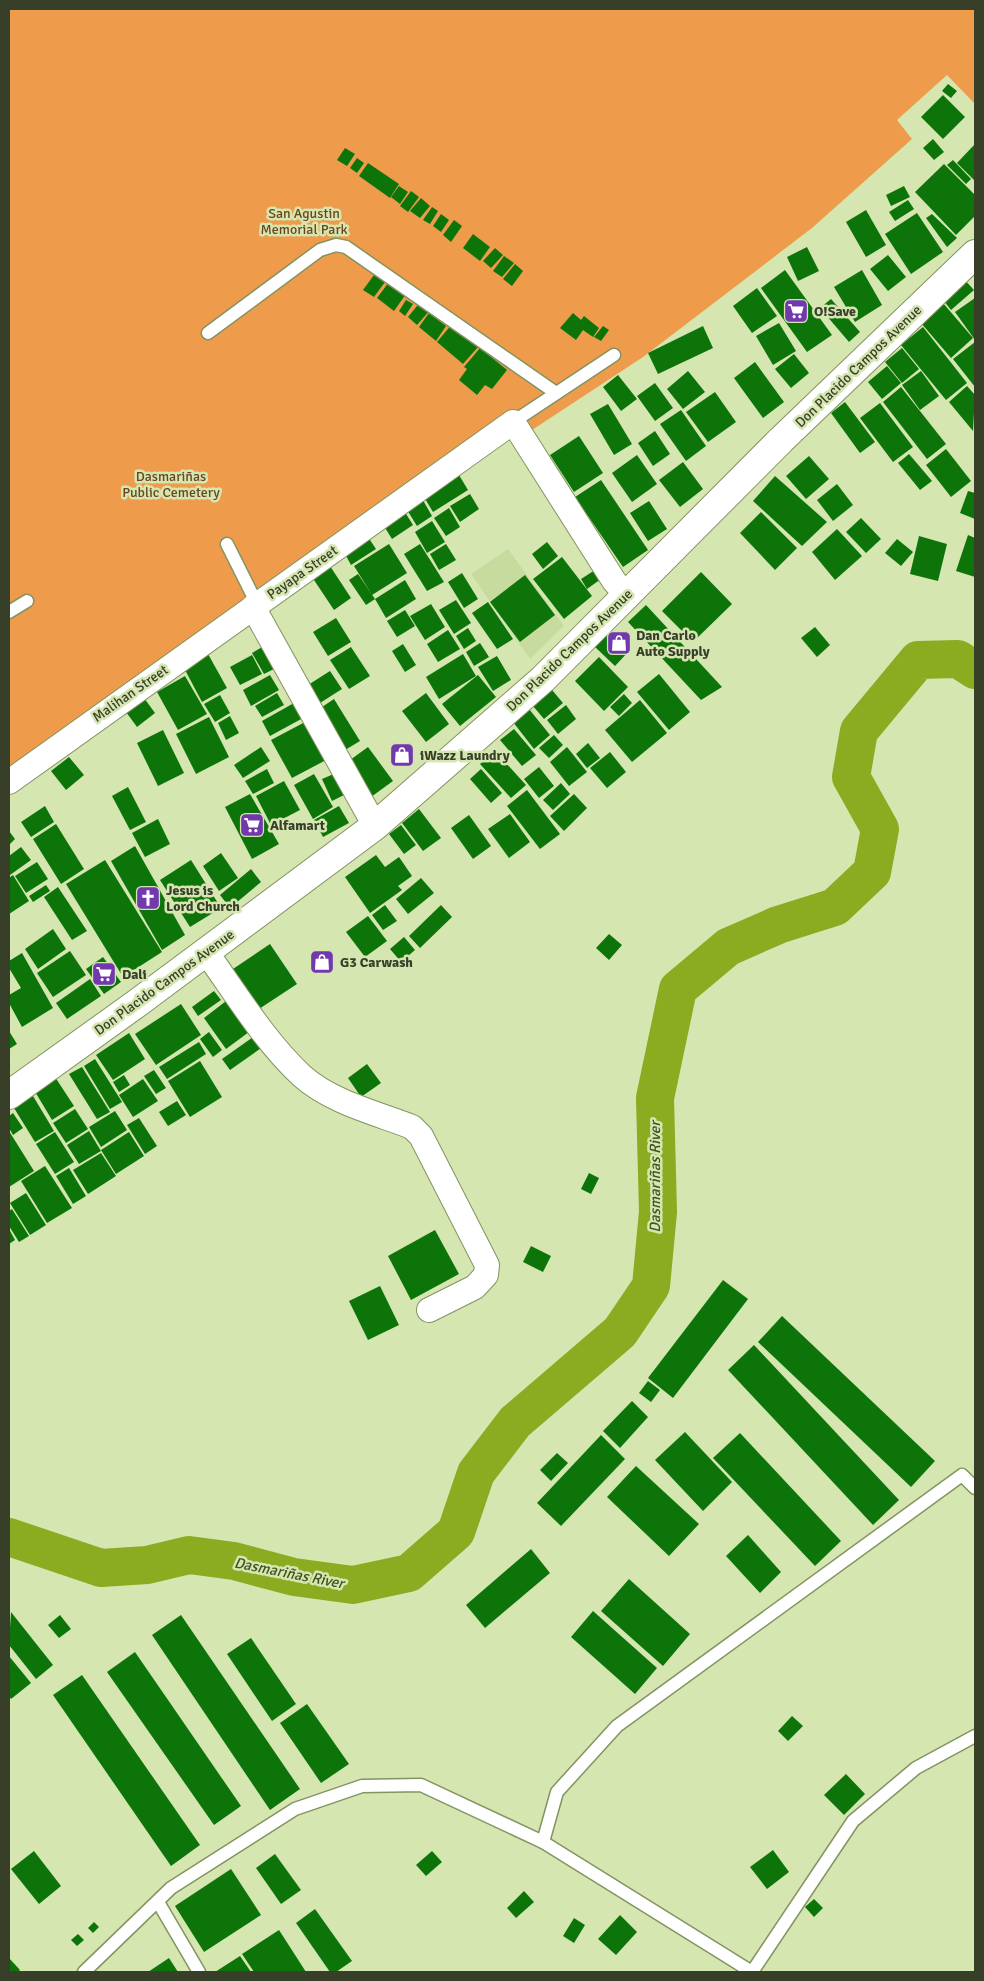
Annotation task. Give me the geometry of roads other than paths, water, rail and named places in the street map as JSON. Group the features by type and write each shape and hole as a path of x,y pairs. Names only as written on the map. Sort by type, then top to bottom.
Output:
{"main road":[{"name":"Don Placido Campos Avenue","path":"9,1095 375,826 543,679 781,440 975,254"}],"street":[{"path":"509,425 614,581 626,595"},
{"name":"Payapa Street","path":"375,826 253,607 509,425"},
{"name":"Malihan Street","path":"9,782 253,607"},
{"path":"206,952 278,1051 303,1077 340,1099 412,1127 421,1136 487,1264 486,1276 475,1287 429,1310"}],"lane":[{"path":"208,333 320,250 336,245 346,247 556,393"},
{"path":"509,425 614,355"},
{"path":"227,544 253,596 253,607"},
{"path":"9,612 27,601"},
{"path":"543,1842 558,1792 618,1726 962,1475 975,1488"},
{"path":"84,1972 171,1888 295,1809 362,1786 421,1785 543,1842 752,1972 853,1821 916,1768 975,1736"},
{"path":"158,1902 199,1972"}],"waterway":[{"name":"Dasmariñas River","path":"9,1537 101,1568 147,1565 189,1555 234,1561 294,1577 353,1585 409,1573 456,1532 476,1473 515,1422 620,1332 651,1286 658,1212 655,1098 678,989 728,947 778,925 835,907 872,872 880,829 851,777 859,731 918,660 958,659 975,670"}],"place":[{"name":"O!Save","path":"796,311"},
{"name":"Dan Carlo Auto Supply","path":"619,643"},
{"name":"iWazz Laundry","path":"402,755"},
{"name":"Alfamart","path":"252,825"},
{"name":"Jesus is Lord Church","path":"148,898"},
{"name":"G3 Carwash","path":"322,962"},
{"name":"Dali","path":"104,974"}],"park label":[{"name":"San Agustin Memorial Park","path":"304,222"},
{"name":"Dasmariñas Public Cemetery","path":"171,484"}]}
